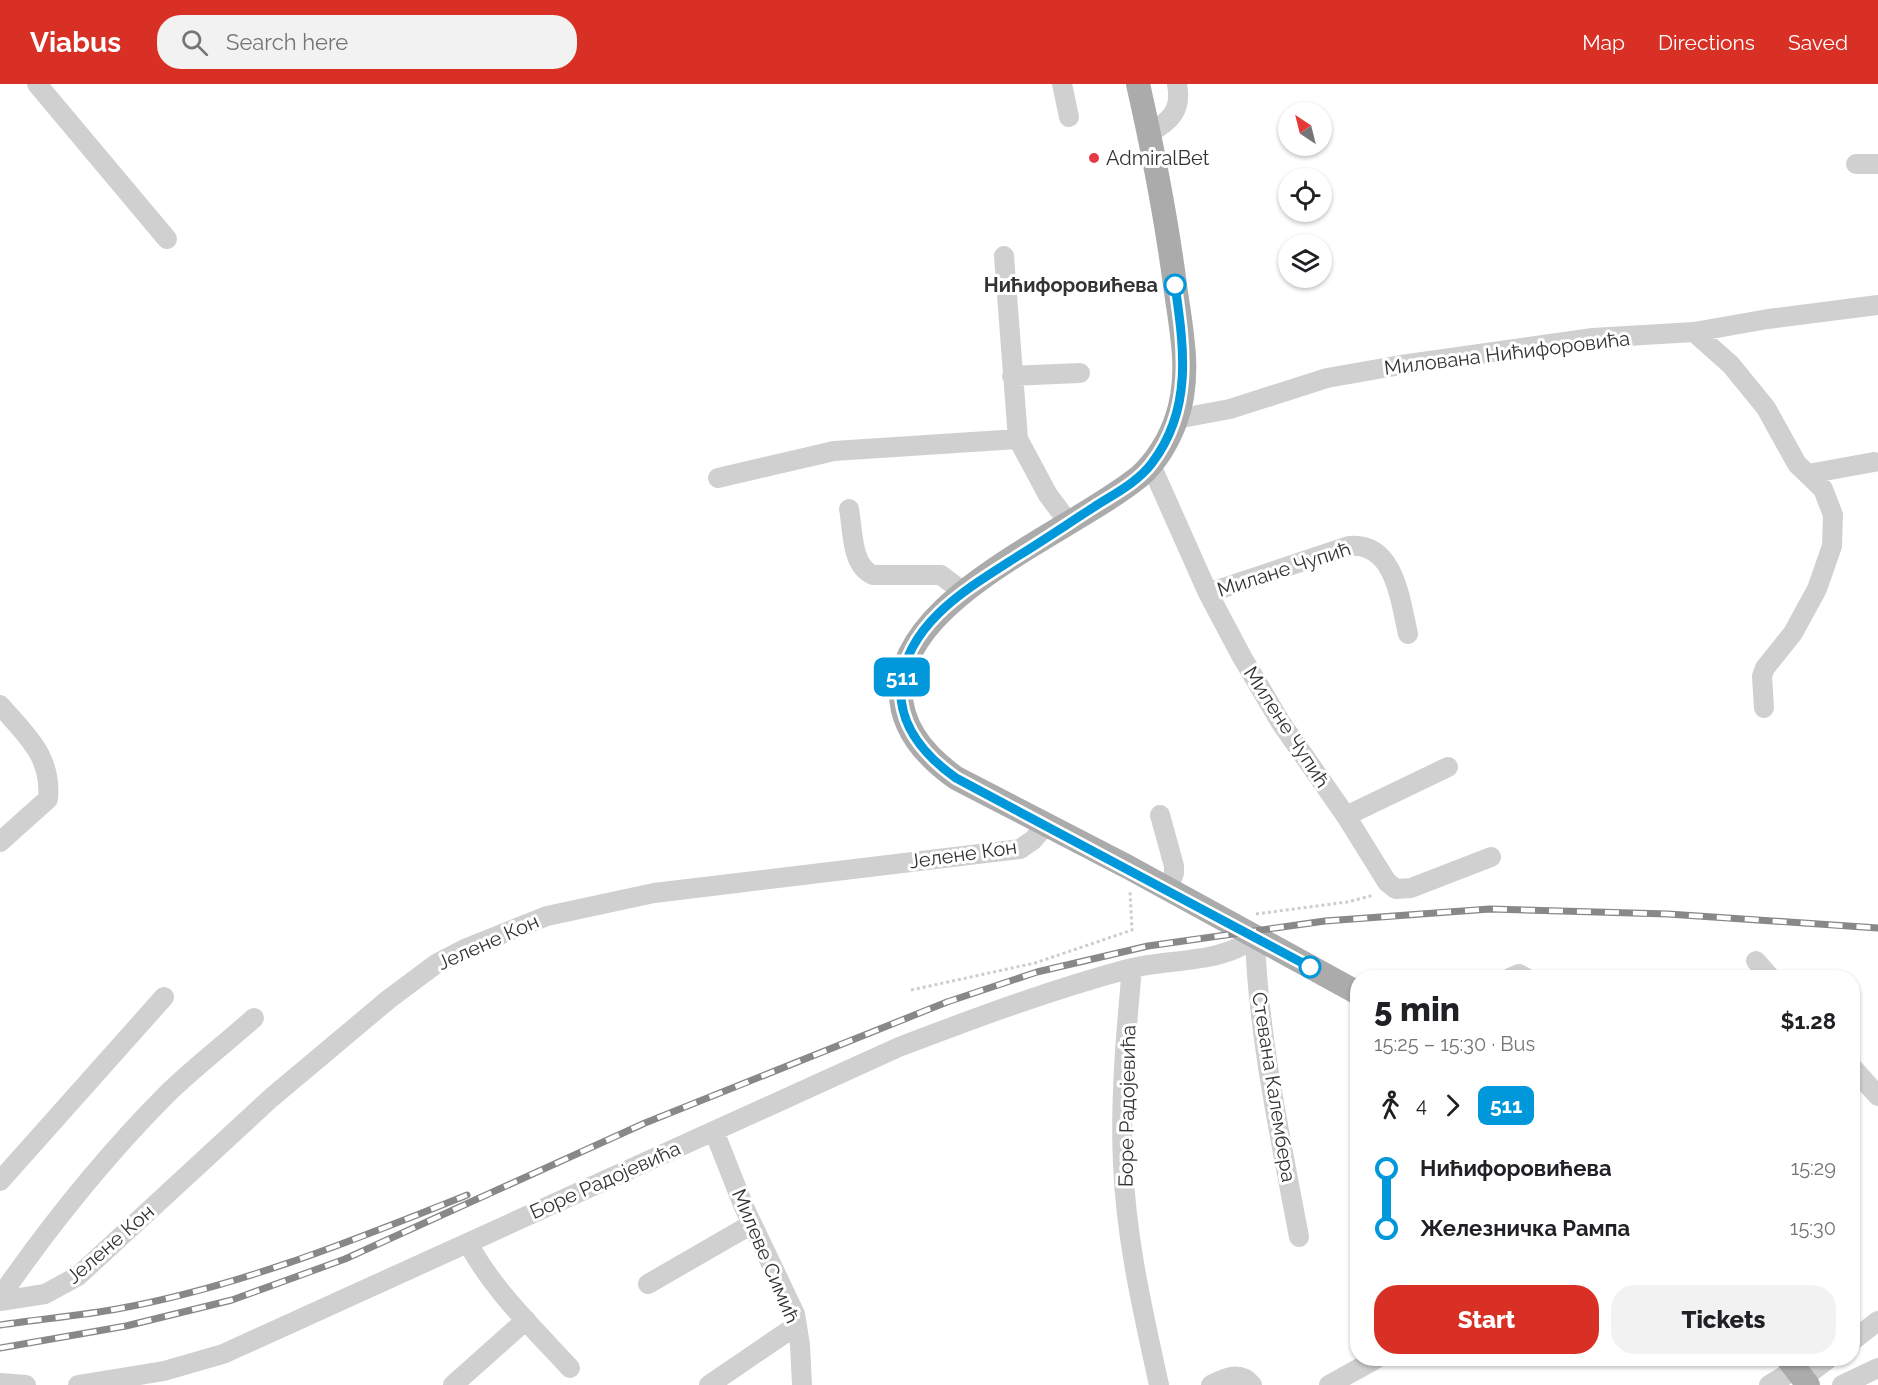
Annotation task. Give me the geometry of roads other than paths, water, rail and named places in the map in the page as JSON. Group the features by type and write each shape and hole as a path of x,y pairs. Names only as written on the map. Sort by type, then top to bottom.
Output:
{"main road":[{"path":"1138,84 1173,264 1185,360 1183,391 1176,419 1151,465 1127,486 963,592 937,615 907,658 903,670 901,704 908,727 938,765 956,778 1128,867 1350,989"}],"street":[{"path":"37,84 167,239"},
{"path":"1062,84 1069,117"},
{"path":"1149,133 1165,125 1173,115 1180,99 1177,84"},
{"path":"1856,164 1878,164"},
{"path":"1004,256 1018,439 1048,495 1069,523"},
{"name":"Милована Нићифоровића","path":"1176,419 1230,409 1327,378 1401,365 1593,338 1694,332 1768,319 1878,305"},
{"path":"1694,332 1731,365 1766,408 1797,464 1820,485 1830,502 1834,521 1832,546 1806,612 1779,652 1765,668 1762,676 1764,708"},
{"path":"1012,376 1080,373"},
{"path":"717,477 834,451 1018,439"},
{"path":"1808,474 1874,462"},
{"name":"Милене Чупић","path":"1151,465 1208,593 1281,723 1346,816 1387,882 1396,889 1411,888 1491,857"},
{"path":"849,509 858,561 865,572 873,575 941,576 963,592"},
{"name":"Милане Чупић","path":"1208,593 1349,546 1360,545 1376,551 1389,567 1408,634"},
{"path":"0,705 37,748 50,778 48,799 0,842"},
{"path":"1346,816 1448,767"},
{"path":"1160,815 1174,866 1168,889"},
{"name":"Јелене Кон","path":"0,1299 45,1294 78,1276 280,1090 389,999 436,964 467,948 547,916 654,893 1020,849 1033,840 1046,825"},
{"name":"Боре Радојевића","path":"78,1385 164,1371 223,1354 940,1031 1050,992 1132,968 1243,947 1255,937"},
{"name":"Стевана Калембера","path":"1255,937 1256,966 1270,1069 1299,1237"},
{"path":"1756,961 1764,970"},
{"name":"Боре Радојевића","path":"1132,968 1125,1047 1123,1165 1133,1262 1159,1385"},
{"path":"0,1181 164,997"},
{"path":"0,1299 79,1191 168,1093 254,1018"},
{"path":"1860,1076 1878,1096"},
{"name":"Милеве Симић","path":"714,1131 752,1224 788,1299 797,1325 802,1385"},
{"path":"648,1284 752,1224"},
{"path":"468,1243 476,1257 526,1320 570,1368"},
{"path":"453,1385 526,1320"},
{"path":"1860,1335 1878,1321"},
{"path":"709,1385 797,1325"},
{"path":"1329,1385 1363,1366"},
{"path":"1769,1385 1814,1366"},
{"path":"1842,1385 1878,1368"},
{"path":"1211,1385 1231,1376 1244,1378 1252,1385"},
{"path":"0,1383 26,1385"}],"railway":[{"path":"0,1348 126,1326 232,1300 345,1259 645,1123 947,1002 1037,972 1148,946 1325,921 1490,909 1668,914 1878,928"},
{"path":"0,1325 117,1309 207,1288 295,1261 467,1195"}],"place":[{"name":"AdmiralBet","path":"1094,158"},
{"name":"Нићифоровићева","path":"1175,285"}]}
